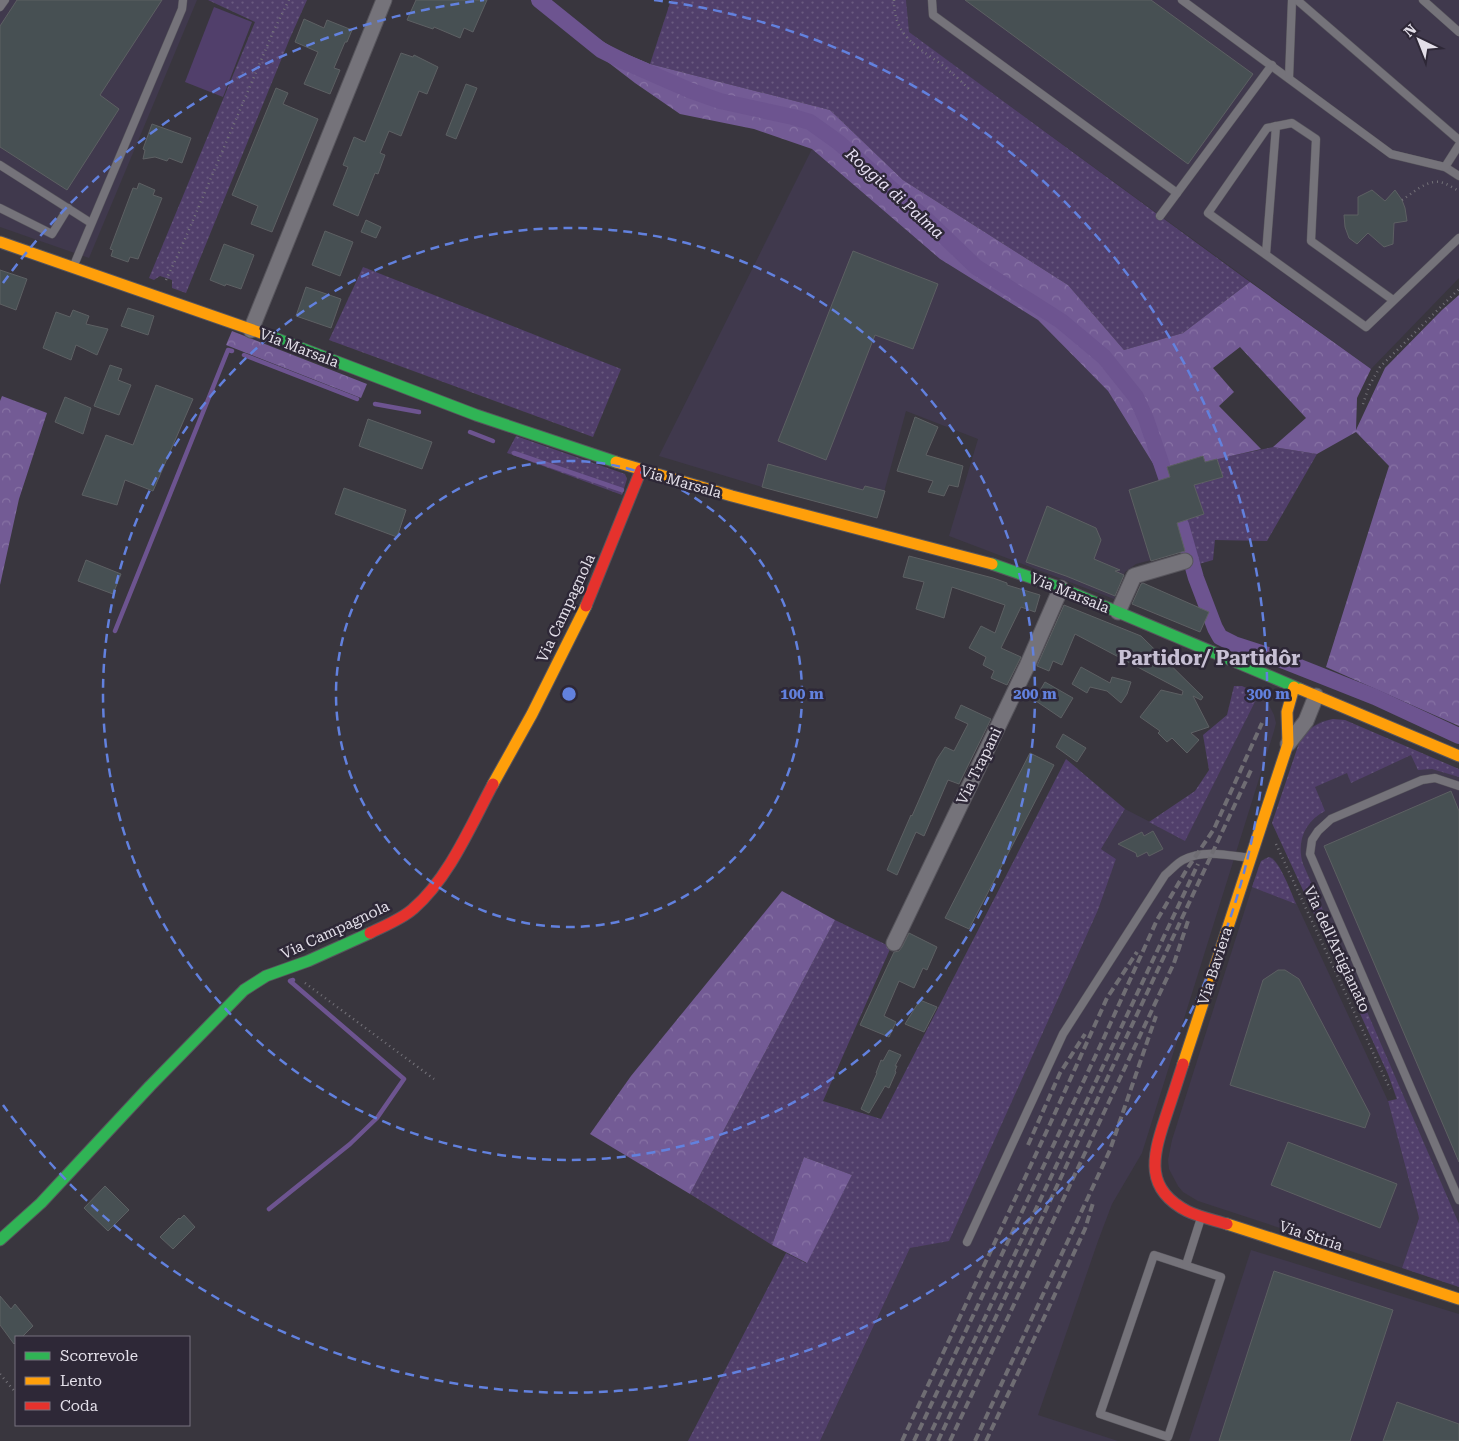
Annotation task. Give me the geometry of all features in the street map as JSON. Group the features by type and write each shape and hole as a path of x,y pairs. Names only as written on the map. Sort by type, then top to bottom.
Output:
{"street":[{"name":"Via Marsala","path":"251,330 384,0"},
{"name":"Via Marsala","path":"0,242 251,330 476,415 641,470 732,496 997,565 1061,588 1459,756"},
{"name":"Via Campagnola","path":"0,1240 41,1203 157,1079 244,990 266,976 288,969 376,930 412,910 434,888 446,870 532,714 584,610 641,470"},
{"name":"Via Marsala","path":"1118,612 1134,576 1185,561"},
{"name":"Via Trapani","path":"894,943 1027,666 1061,588"},
{"name":"Via Baviera","path":"1160,1189 1154,1171 1155,1152 1288,744 1287,712 1294,687"},
{"name":"Via Baviera","path":"1288,744 1306,721 1316,696"},
{"name":"Via Stiria","path":"1160,1189 1180,1207 1201,1216 1459,1300"}],"lane":[{"path":"0,7 5,0"},
{"path":"73,267 182,9 183,0"},
{"path":"932,0 933,15 1178,192"},
{"path":"1182,0 1391,154 1445,167 1459,176"},
{"path":"1289,78 1292,0"},
{"path":"1297,0 1459,140"},
{"path":"1423,0 1459,32"},
{"path":"1160,216 1272,65"},
{"path":"1393,300 1311,241 1316,139 1292,123 1267,128 1208,213 1366,327 1459,238"},
{"path":"1266,254 1276,126"},
{"path":"1445,167 1459,145"},
{"path":"0,166 91,223"},
{"path":"0,208 52,234 68,208"},
{"path":"1459,786 1436,778 1422,780 1331,819 1318,831 1312,840 1310,854 1459,1200"},
{"path":"967,1242 1063,1034 1165,875 1182,860 1196,855 1213,854 1251,858"},
{"path":"1186,1266 1201,1216"},
{"path":"1154,1255 1186,1266 1221,1277 1168,1437 1100,1414 1154,1255"}],"path":[{"path":"159,297 274,30 289,0"},
{"path":"894,0 896,22 906,37 914,46 946,68 970,90"},
{"path":"1402,200 1432,182 1439,182 1459,191"},
{"path":"1363,404 1380,367 1459,289"},
{"name":"Via dell'Artigianato","path":"1264,818 1390,1089"},
{"path":"288,969 434,1079"},
{"path":"0,1374 15,1392"}],"shaded area":[{"path":"0,0 197,0 89,258 0,227"},
{"path":"208,0 307,0 186,293 172,288 172,280 160,276 154,280 149,278 255,22"},
{"path":"671,0 906,0 909,32 1250,282 1183,333 1124,350 1068,285 903,180 830,110 650,64"},
{"path":"906,0 1459,0 1459,278 1371,369 908,32"},
{"path":"214,7 252,22 223,97 185,82"},
{"path":"812,149 940,259 1038,320 1108,391 1163,479 1171,481 1167,467 1203,456 1205,462 1217,459 1223,477 1205,482 1204,514 1177,523 1185,551 1136,564 1125,572 1114,599 949,536 978,439 906,411 877,518 762,487 659,456"},
{"path":"363,267 621,369 593,437 329,340"},
{"path":"516,436 625,474 627,479 622,495 507,453"},
{"path":"1273,447 1317,454 1267,541 1215,540 1213,560 1199,564 1186,520 1203,514 1192,480 1203,476 1206,482 1222,477 1217,459"},
{"path":"1234,686 1242,686 1259,694 1185,841 1149,822 1195,791 1209,770 1203,735 1227,715"},
{"path":"1259,694 1269,705 1274,715 1276,723 1274,731 1142,1153 1112,1204 1038,1415 1118,1441 820,1441 910,1248 949,1240 1098,910 1116,859 1101,849 1125,809 1185,840"},
{"path":"1333,719 1459,769 1459,1287 1388,1074 1272,823 1311,727 1322,721"},
{"path":"1333,719 1345,720 1459,769 1459,777 1432,769 1418,770 1411,755 1351,783 1347,773 1315,787 1325,811 1307,826 1302,840 1301,856 1459,1224 1459,1287 1402,1268 1419,1218 1388,1101 1397,1099 1388,1074 1272,823 1301,737 1316,725"},
{"path":"1066,759 1125,809 1101,849 1116,859 1098,910 949,1241 910,1248 820,1441 688,1441 786,1253 806,1263 852,1175 804,1157 772,1245 690,1194 835,920 891,947 823,1101 881,1119"},
{"path":"1269,857 1281,870 1296,904 1252,887 1261,861"},
{"path":"1265,858 1273,858 1279,866 1388,1101 1419,1218 1402,1268 1198,1201 1183,1192 1169,1169 1168,1160 1172,1140 1259,865"},
{"path":"1251,1250 1459,1314 1459,1441 1189,1441"}],"green space":[{"path":"596,37 615,49 650,64 830,110 903,180 1068,285 1124,350 1183,333 1250,282 1371,369 1357,398 1356,430 1385,368 1459,295 1459,726 1326,667 1389,466 1356,432 1317,454 1273,447 1306,418 1240,347 1213,368 1234,392 1219,406 1261,449 1205,462 1203,456 1157,470 1108,391 1038,320 940,259 812,149 754,129 680,114 596,53"},
{"path":"232,331 367,384 361,398 226,345"},
{"path":"2,396 47,413 19,499 0,585 0,401"},
{"path":"782,891 835,920 690,1194 590,1134 631,1076"},
{"path":"804,1157 852,1175 807,1263 772,1245"}],"building":[{"path":"17,0 162,0 100,95 119,109 67,190 0,147 0,26"},
{"path":"416,0 487,0 473,32 464,28 460,38 434,27 433,29 407,20"},
{"path":"965,0 1151,0 1253,74 1188,164"},
{"path":"304,19 324,28 327,20 352,30 334,68 340,70 330,94 304,84 318,52 295,42"},
{"path":"401,53 413,57 414,55 438,67 427,94 419,91 401,136 389,131 380,153 385,155 378,174 375,173 358,216 333,205 348,167 343,165 354,137 365,142"},
{"path":"466,84 477,88 456,139 446,135"},
{"path":"276,88 288,93 283,104 318,119 272,232 251,224 258,206 232,195"},
{"path":"152,124 191,138 182,163 169,158 167,161 155,157 143,159 145,150 143,149"},
{"path":"139,183 155,190 153,195 162,198 138,259 130,257 128,262 111,256 113,250 110,249 133,188 137,189"},
{"path":"1372,190 1385,201 1395,190 1405,208 1407,221 1394,223 1393,244 1384,247 1368,233 1357,244 1349,238 1345,227 1344,215 1358,215 1358,197"},
{"path":"366,220 381,227 376,238 361,232"},
{"path":"325,231 353,242 340,276 312,265"},
{"path":"224,244 254,255 241,289 226,284 225,286 210,280"},
{"path":"853,251 938,284 913,349 875,335 826,460 778,441"},
{"path":"0,270 27,279 16,310 0,304"},
{"path":"306,287 341,299 331,328 296,316"},
{"path":"128,308 154,316 148,335 121,326"},
{"path":"73,310 89,316 86,324 108,329 97,355 76,345 71,360 43,348 56,312 70,317"},
{"path":"110,365 122,369 118,380 131,385 119,415 94,406"},
{"path":"156,385 193,399 153,491 125,480 117,505 82,495 106,435 133,445"},
{"path":"65,397 91,408 83,434 55,422"},
{"path":"915,417 938,427 926,455 963,466 958,487 949,485 944,496 928,492 933,481 897,471"},
{"path":"368,419 432,442 422,469 359,446"},
{"path":"1203,456 1205,462 1217,459 1223,477 1194,485 1204,514 1177,523 1185,551 1151,561 1129,490 1170,477 1167,467"},
{"path":"768,464 863,490 865,486 885,491 877,518 762,487"},
{"path":"344,488 406,510 397,537 335,514"},
{"path":"1047,506 1096,528 1101,540 1094,559 1120,570 1115,571 1124,575 1115,596 1026,562"},
{"path":"909,556 993,578 1007,583 1007,585 1040,595 1035,612 1021,607 1001,648 1021,657 1007,685 991,678 994,671 983,665 986,657 969,648 981,626 995,633 1005,605 952,587 944,618 916,609 924,582 903,577"},
{"path":"86,560 121,574 113,594 78,581"},
{"path":"1143,583 1209,612 1200,632 1132,604"},
{"path":"1064,605 1141,636 1203,697 1201,700 1193,696 1209,727 1191,733 1199,740 1187,753 1172,738 1167,742 1158,733 1160,731 1140,717 1161,690 1182,695 1183,691 1075,634 1062,665 1053,661 1049,671 1037,666"},
{"path":"1081,667 1110,683 1112,677 1131,682 1127,694 1121,703 1107,691 1090,687 1087,693 1072,684"},
{"path":"1045,682 1073,698 1061,718 1035,699"},
{"path":"961,705 991,719 959,784 948,780 924,836 916,832 897,875 887,870 937,759 945,747 954,751 968,724 955,718"},
{"path":"1063,734 1086,748 1077,762 1056,747"},
{"path":"1030,753 1054,765 969,929 945,918"},
{"path":"1451,791 1459,811 1459,1162 1324,846"},
{"path":"1153,831 1163,849 1149,856 1147,852 1137,857 1136,853 1118,844 1142,832 1144,836"},
{"path":"909,933 937,947 927,970 923,968 914,988 899,981 884,1016 896,1022 889,1037 860,1025 894,952 899,951"},
{"path":"1278,970 1285,970 1299,979 1370,1114 1365,1128 1230,1085 1263,980"},
{"path":"920,1000 937,1007 924,1032 905,1024"},
{"path":"889,1050 901,1055 895,1066 897,1066 896,1072 889,1088 885,1086 869,1113 861,1109 881,1060 883,1061"},
{"path":"1288,1142 1397,1184 1380,1228 1271,1185"},
{"path":"105,1186 129,1210 108,1231 84,1208"},
{"path":"184,1215 195,1227 173,1249 160,1237"},
{"path":"1274,1271 1393,1310 1350,1441 1219,1441"},
{"path":"0,1296 11,1309 15,1304 33,1326 23,1336 15,1336 14,1344 0,1325"},
{"path":"1397,1402 1459,1424 1459,1441 1383,1441"}],"waterway":[{"name":"Roggia di Palma","path":"539,0 601,50 625,62 689,90 720,101 810,122 838,142 927,220 976,267 1061,321 1104,357 1136,397 1146,419 1169,486"},
{"path":"115,631 228,350 232,351"},
{"path":"244,355 357,399"},
{"path":"375,404 419,412"},
{"path":"470,432 493,441"},
{"path":"514,453 622,490"},
{"path":"1181,525 1196,578 1220,637 1375,697 1459,736"},
{"path":"269,1209 350,1144 377,1118 404,1079 290,981 293,980"}],"railway":[{"path":"914,1441 1102,1042 1157,920 1187,869 1214,829 1262,723"},
{"path":"938,1441 1252,768"},
{"path":"927,1441 1198,864"},
{"path":"950,1441 1174,963 1188,921"},
{"path":"902,1441 1107,998 1137,952"},
{"path":"975,1441 1110,1150 1156,1016"},
{"path":"1028,1145 1060,1073 1085,1034"},
{"path":"986,1441 1085,1229 1093,1203"}],"traffic: fast":[{"path":"267,335 476,415 616,462"},
{"path":"992,564 1061,588 1300,689"},
{"path":"0,1240 41,1203 150,1086 244,990 266,976 308,961 370,933"}],"traffic: slow":[{"path":"0,242 267,335"},
{"path":"616,462 732,496 992,564"},
{"path":"493,784 532,714 586,606"},
{"path":"1183,1064 1288,744 1287,712 1294,687"},
{"path":"1300,689 1459,756"},
{"path":"1227,1224 1459,1299"}],"traffic: jam":[{"path":"586,606 641,470"},
{"path":"370,933 404,916 438,882 458,850 493,784"},
{"path":"1183,1064 1157,1147 1155,1171 1158,1183 1173,1202 1187,1211 1227,1224"}],"district":[{"name":"Partidor/ Partidôr","path":"1209,658"}]}
